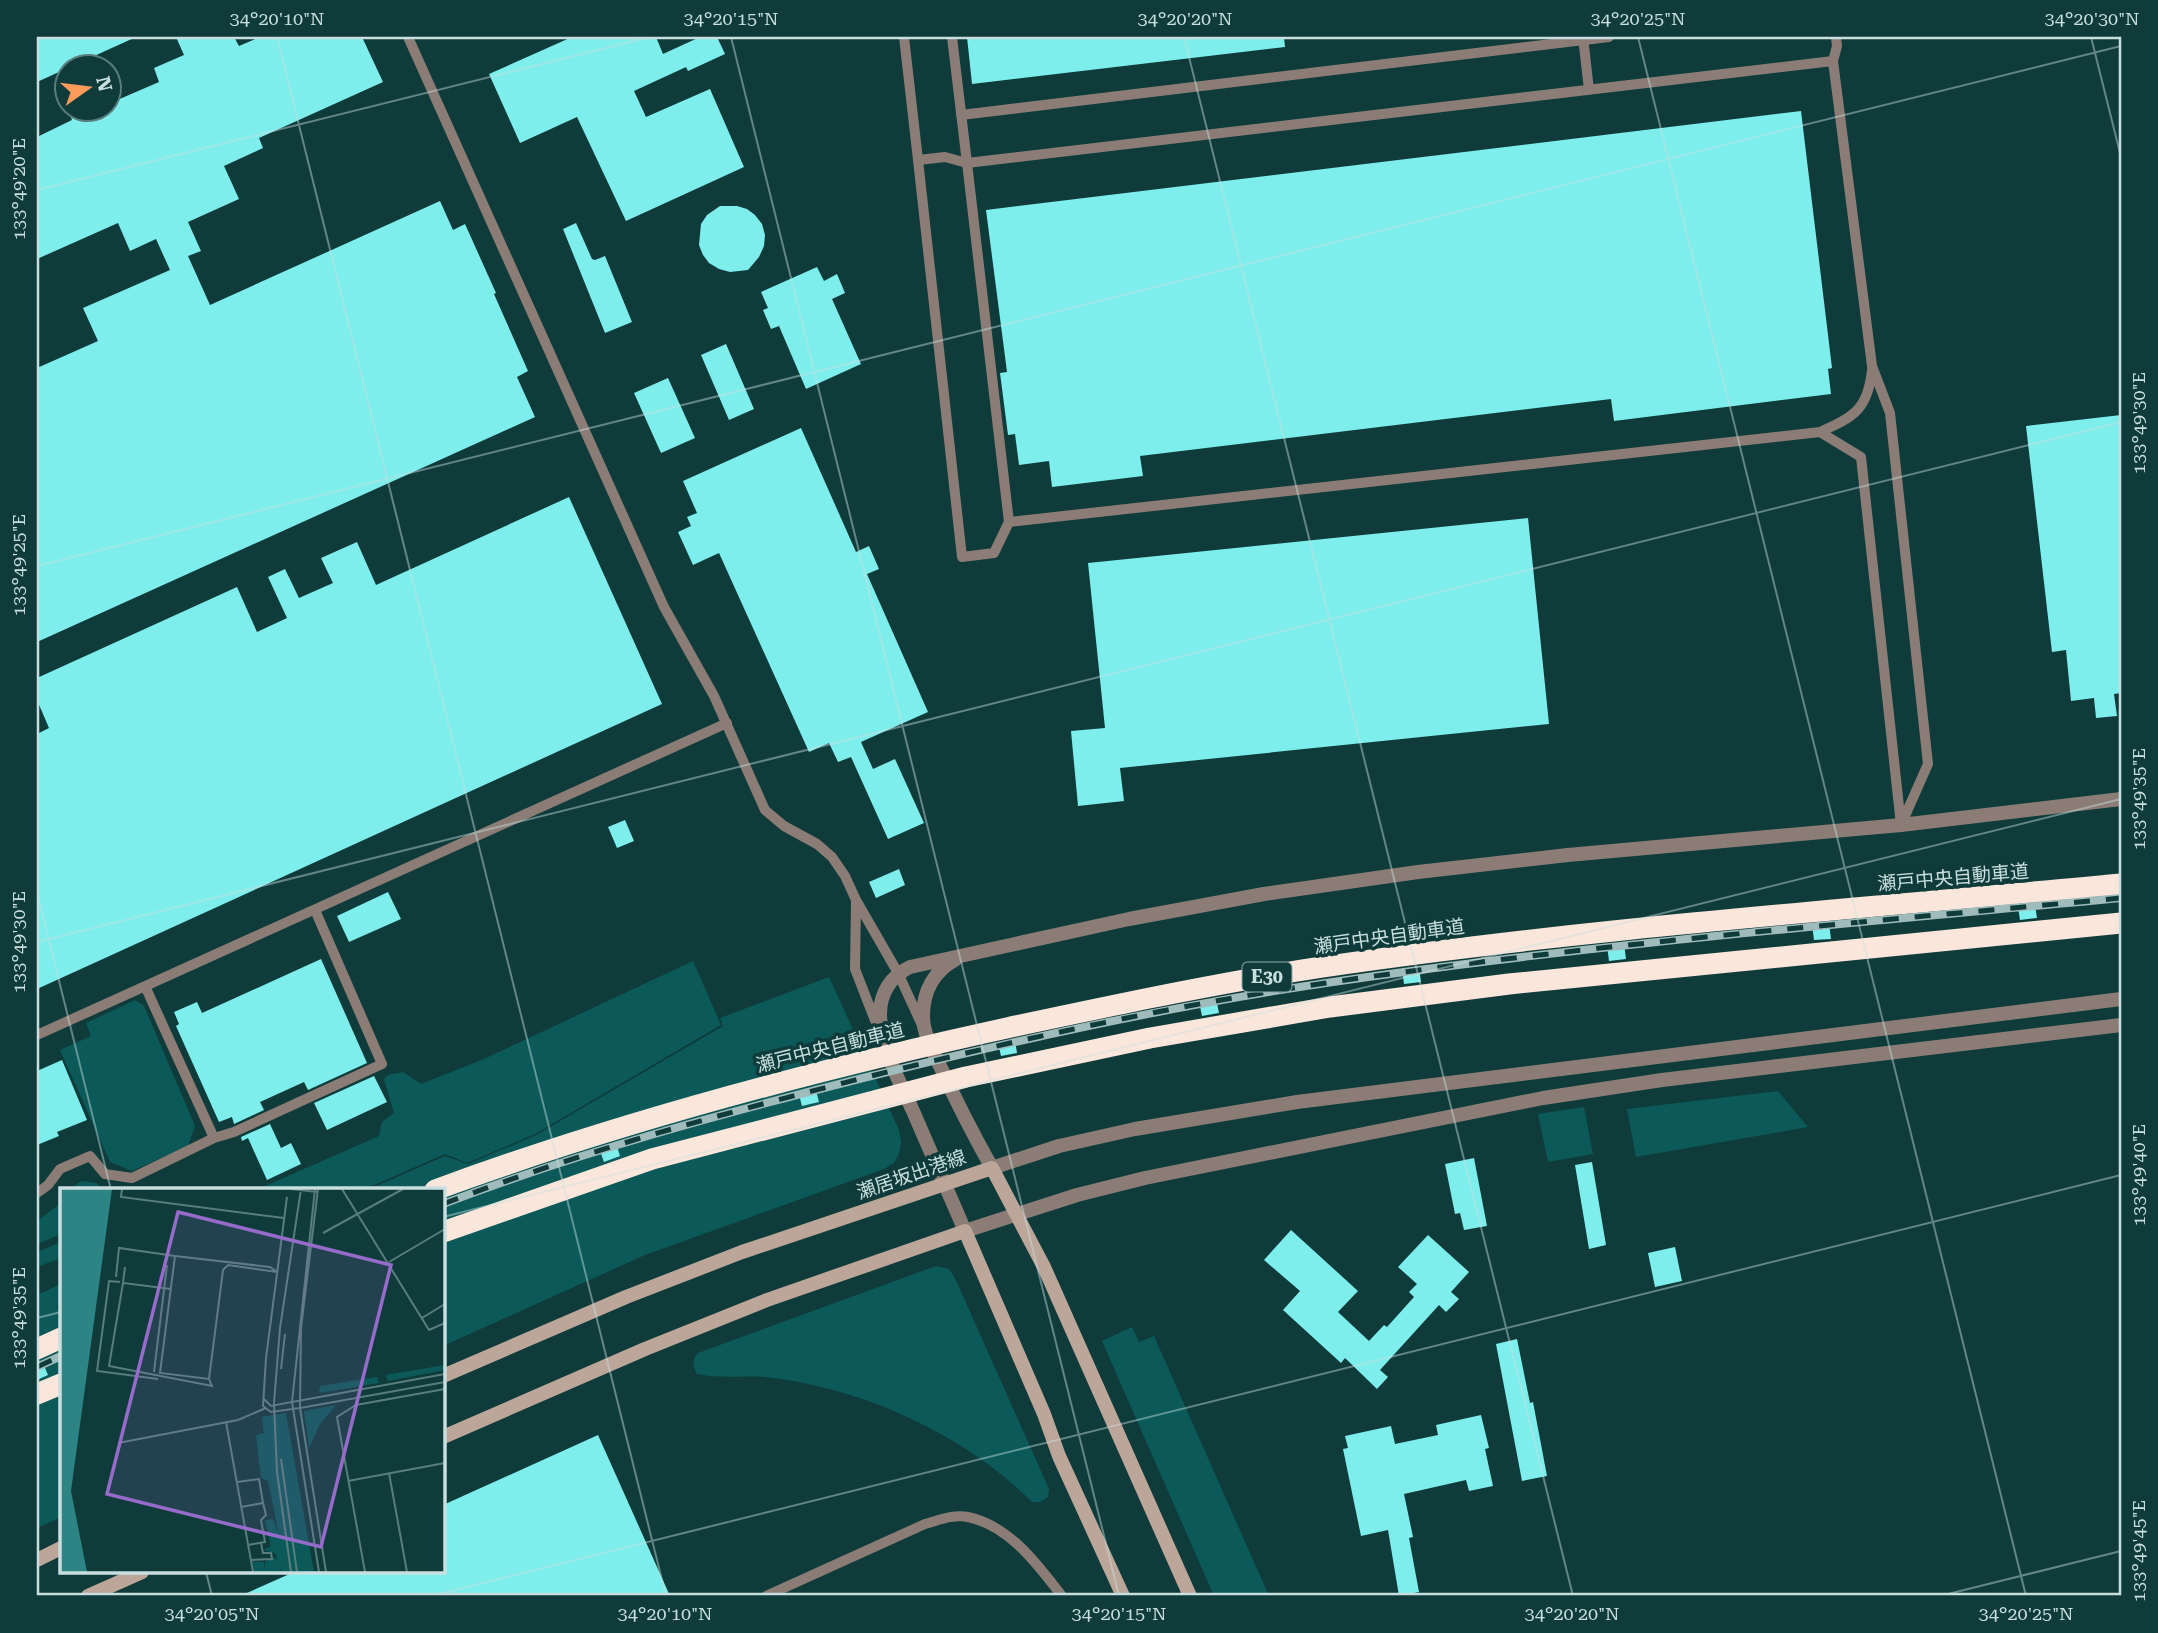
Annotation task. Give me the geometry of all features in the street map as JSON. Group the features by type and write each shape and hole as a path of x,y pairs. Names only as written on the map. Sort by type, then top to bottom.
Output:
{"highway":[{"name":"瀬戸中央自動車道","path":"441,1188 634,1124 790,1080 955,1039 1143,999 1320,967 1504,944 2121,884"},
{"name":"E30","path":"444,1232 665,1156 966,1077 1150,1038 1331,1007 1509,984 2121,923"},
{"path":"37,1349 60,1338"},
{"path":"37,1394 60,1384"}],"main road":[{"name":"瀬居坂出港線","path":"444,1377 626,1297 741,1252 992,1167 1044,1267 1190,1596"},
{"path":"444,1437 632,1354 767,1300 965,1231 1045,1414 1059,1456 1124,1596"},
{"path":"37,1560 60,1548"},
{"path":"88,1596 138,1574"}],"street":[{"path":"2121,799 1901,825 1418,872 1264,894 1169,911 910,967 898,973 889,984 882,998 880,1014 882,1032 892,1063 965,1231 1145,1178 1543,1098 2121,1024"},
{"path":"965,954 937,973 929,986 922,1019 962,1113 992,1167 1059,1146 1135,1129 1297,1102 2121,999"}],"lane":[{"path":"408,37 664,607 714,696 765,810 784,826 817,844 832,857 898,973 927,1036"},
{"path":"904,37 962,557 994,553 1009,522 952,37"},
{"path":"961,115 1583,38 1609,37"},
{"path":"1009,522 1820,432 1854,415 1864,403 1870,387 1872,366 1833,61 1838,46 1836,37"},
{"path":"1583,38 1589,90"},
{"path":"918,160 945,157 967,163 1833,61"},
{"path":"1872,366 1890,414 1927,764 1901,825"},
{"path":"1820,432 1861,457 1901,825"},
{"path":"37,1035 727,723"},
{"path":"856,900 855,969 892,1063"},
{"path":"37,1193 48,1185 60,1169 90,1156 105,1174 132,1178 382,1063 315,910"},
{"path":"145,986 214,1138"},
{"path":"766,1596 925,1524 948,1518 967,1517 988,1524 1007,1535 1022,1548 1062,1596"}],"shaded area":[{"path":"693,961 721,1025 535,1134 467,1163 445,1154 368,1188 261,1188 379,1136 382,1122 394,1113 384,1079 388,1075 403,1072 421,1084 484,1059"},
{"path":"829,977 899,1130 901,1142 894,1163 884,1169 645,1255 444,1346 444,1188 372,1188 445,1156 468,1164 536,1135 723,1026 720,1018"},
{"path":"135,1000 144,1006 195,1126 188,1146 132,1171 110,1162 60,1050 91,1036 86,1023"},
{"path":"1778,1091 1808,1127 1636,1157 1627,1109"},
{"path":"1584,1107 1593,1154 1548,1162 1538,1114"},
{"path":"81,1181 97,1183 101,1188 72,1188"},
{"path":"60,1204 60,1234 37,1244 37,1221"},
{"path":"60,1242 60,1258 37,1267 37,1252"},
{"path":"936,1266 949,1269 954,1276 1049,1489 1048,1497 1040,1502 1032,1502 975,1455 944,1435 875,1403 802,1383 766,1377 723,1377 697,1374 695,1371 693,1363 698,1353"},
{"path":"60,1284 60,1305 51,1309 60,1306 60,1517 37,1528 37,1295"},
{"path":"1132,1327 1139,1342 1154,1336 1269,1596 1214,1596 1102,1341"}],"building":[{"path":"37,37 136,37 103,52 52,52 52,75 37,82"},
{"path":"176,37 234,37 239,46 260,37 362,37 383,82 259,138 263,148 224,166 239,199 188,222 201,251 188,256 210,305 440,201 453,230 465,224 496,293 494,294 528,371 517,377 535,417 37,642 37,368 98,341 83,308 170,270 156,239 130,251 118,223 37,259 37,137 68,122 122,122 122,98 159,82 154,68 184,55"},
{"path":"572,37 656,37 663,54 700,37 717,37 725,54 688,71 686,67 634,91 646,117 710,89 744,167 626,221 577,117 520,143 489,74"},
{"path":"967,37 1284,37 1285,47 972,84"},
{"path":"1801,111 1832,368 1828,369 1831,394 1614,421 1611,399 1140,456 1143,476 1052,487 1049,461 1019,465 1015,434 1008,435 1000,373 1007,372 986,210"},
{"path":"720,206 747,209 762,224 764,246 748,270 730,272 719,269 703,255 699,245 701,224 707,215"},
{"path":"576,223 592,259 605,256 632,322 605,333 563,229"},
{"path":"817,267 824,281 837,274 845,293 832,299 861,364 806,389 779,326 771,329 763,310 768,308 761,292"},
{"path":"726,344 754,409 729,420 701,355"},
{"path":"668,378 695,438 661,453 634,393"},
{"path":"2121,415 2121,693 2114,694 2117,716 2096,718 2094,698 2071,701 2066,650 2052,652 2026,426"},
{"path":"801,428 856,552 869,546 879,569 867,574 928,712 861,742 873,769 895,759 924,823 888,839 851,757 838,762 829,743 809,752 719,553 693,565 678,532 691,526 687,517 697,513 683,481"},
{"path":"569,497 662,704 37,989 37,734 49,728 37,700 37,678 237,587 257,632 287,618 268,577 285,569 299,598 333,583 321,558 357,542 376,585"},
{"path":"1528,518 1549,724 1120,768 1124,801 1078,806 1071,731 1105,728 1088,563"},
{"path":"625,820 634,841 617,848 608,827"},
{"path":"899,869 905,885 876,898 869,882"},
{"path":"388,892 401,919 349,942 337,916"},
{"path":"2035,905 2037,918 2020,920 2018,907"},
{"path":"1829,923 1831,939 1814,940 1812,925"},
{"path":"1624,943 1626,959 1609,961 1607,945"},
{"path":"321,959 367,1063 308,1090 304,1082 260,1102 264,1110 234,1124 232,1117 219,1122 176,1026 179,1024 174,1012 197,1002 202,1013"},
{"path":"1419,967 1421,982 1404,984 1402,969"},
{"path":"1216,998 1219,1013 1202,1016 1199,1002"},
{"path":"1015,1040 1017,1053 1001,1056 998,1043"},
{"path":"62,1060 87,1120 57,1132 59,1136 37,1145 37,1071"},
{"path":"374,1076 387,1102 327,1130 314,1103"},
{"path":"815,1087 819,1102 802,1106 798,1091"},
{"path":"270,1124 281,1148 291,1143 301,1164 267,1180 248,1138 242,1141 241,1137"},
{"path":"616,1143 620,1156 604,1162 599,1148"},
{"path":"1474,1158 1487,1226 1464,1230 1460,1213 1455,1214 1445,1164"},
{"path":"1592,1162 1606,1245 1589,1249 1575,1165"},
{"path":"1291,1230 1358,1291 1338,1312 1369,1341 1384,1325 1387,1327 1414,1297 1409,1292 1417,1284 1398,1267 1428,1235 1469,1272 1451,1292 1459,1299 1446,1312 1439,1305 1380,1370 1388,1377 1377,1389 1345,1358 1341,1363 1283,1310 1300,1291 1264,1260"},
{"path":"1675,1247 1682,1281 1655,1287 1648,1253"},
{"path":"1517,1339 1530,1403 1533,1402 1547,1476 1522,1481 1496,1344"},
{"path":"42,1361 48,1375 37,1380 37,1362"},
{"path":"1481,1415 1489,1448 1485,1449 1493,1486 1469,1491 1466,1480 1404,1494 1413,1537 1409,1538 1419,1592 1399,1596 1388,1530 1361,1536 1343,1449 1348,1448 1345,1436 1391,1426 1395,1444 1438,1435 1436,1425"},
{"path":"598,1435 670,1596 240,1596 290,1574 444,1574 444,1505"}],"railway":[{"path":"444,1204 546,1167 651,1135 863,1078 978,1050 1209,1002 1326,983 1524,957 1723,935 2121,898"},
{"path":"37,1367 60,1356"}]}
